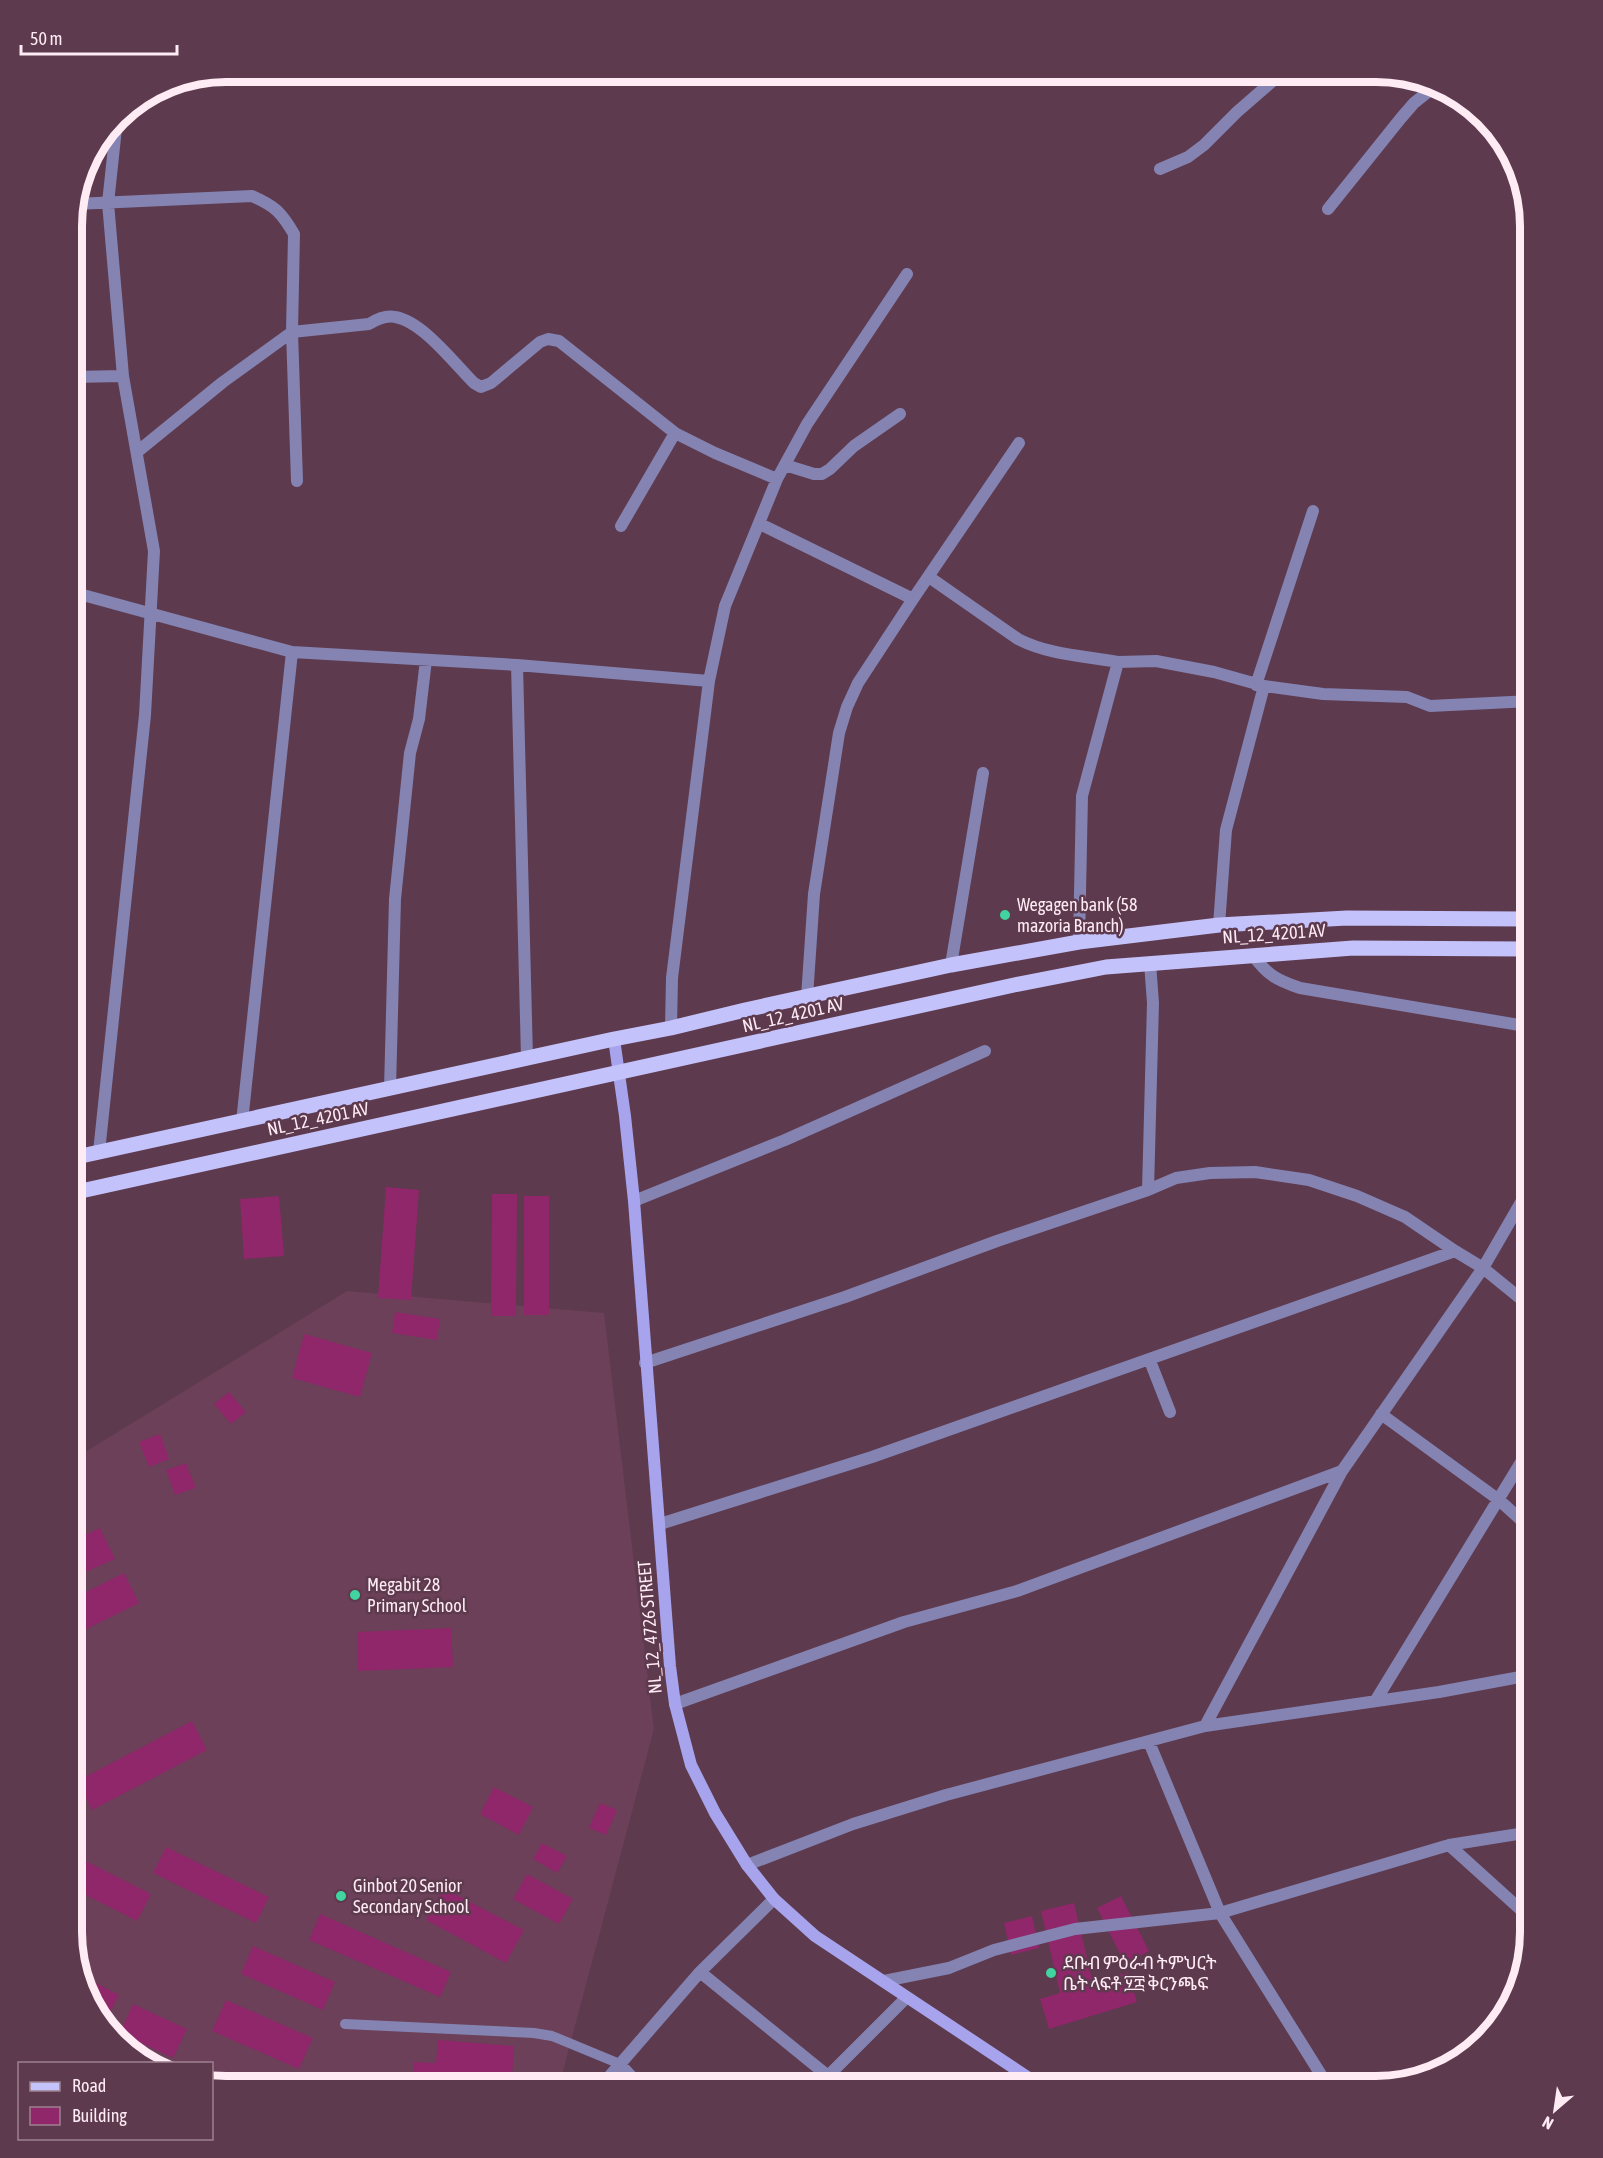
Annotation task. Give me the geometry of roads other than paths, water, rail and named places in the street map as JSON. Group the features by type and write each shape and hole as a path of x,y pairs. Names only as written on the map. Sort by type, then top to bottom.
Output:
{"main road":[{"name":"NL_12_4201 AV","path":"82,1156 951,965 1079,942 1219,925 1347,918 1520,919"},
{"name":"NL_12_4201 AV","path":"82,1191 1014,985 1106,967 1353,948 1520,949"}],"street":[{"path":"1160,169 1188,157 1204,145 1270,83"},
{"path":"1328,209 1401,118 1428,92"},
{"path":"99,1152 146,715 154,551 123,376 108,203 115,136"},
{"path":"84,204 252,196 272,205 286,220 294,234 292,332 297,480"},
{"path":"671,1028 672,978 709,681 725,606 777,479 807,424 907,274"},
{"path":"137,452 223,382 292,332 369,324 380,318 394,316 421,330 474,383 481,387 491,382 540,342 548,339 559,341 675,433 777,479"},
{"path":"83,377 123,376"},
{"path":"785,465 814,474 822,474 854,446 900,414"},
{"path":"621,526 675,433"},
{"path":"807,997 814,894 839,733 847,707 858,683 1019,443"},
{"path":"1219,925 1226,830 1260,685 1313,511"},
{"path":"760,524 913,599"},
{"path":"929,577 1018,639 1048,651 1118,662 1166,663 1214,672 1260,685 1323,694 1407,697 1430,706 1520,702"},
{"path":"83,595 292,652 517,665 709,681"},
{"path":"242,1122 292,652"},
{"path":"390,1089 395,898 410,753 419,719 426,660"},
{"path":"1079,942 1082,796 1118,662"},
{"path":"517,665 527,1058"},
{"path":"951,965 983,773"},
{"path":"1252,955 1262,969 1277,980 1300,988 1520,1025"},
{"path":"1148,1190 1154,1003 1150,963"},
{"name":"NL_12_4726 STREET","path":"614,1039 634,1201 670,1666 675,1704 691,1764 715,1813 747,1865 774,1899 815,1936 1026,2076"},
{"path":"634,1201 785,1140 985,1052"},
{"path":"645,1362 845,1297 997,1240 1148,1190 1176,1178 1210,1173 1255,1172 1309,1180 1357,1196 1405,1216 1483,1268 1520,1298"},
{"path":"1205,1726 1342,1471 1483,1268 1520,1204"},
{"path":"660,1524 872,1457 1455,1251"},
{"path":"1150,1360 1170,1412"},
{"path":"1381,1414 1499,1500 1520,1519"},
{"path":"1376,1700 1520,1465"},
{"path":"675,1704 904,1622 1017,1591 1342,1471"},
{"path":"747,1865 853,1824 946,1795 1205,1726 1439,1692 1520,1677"},
{"path":"1149,1742 1220,1913 1322,2076"},
{"path":"884,1981 949,1968 994,1950 1075,1929 1220,1913 1449,1845 1520,1834"},
{"path":"1449,1845 1520,1909"},
{"path":"610,2076 700,1972 774,1899"},
{"path":"700,1972 826,2076"},
{"path":"836,2076 906,1998"},
{"path":"620,2064 631,2076"}],"lane":[{"path":"345,2024 534,2033 552,2036 620,2064"}],"place":[{"name":"Wegagen bank (58 mazoria Branch)","path":"1005,915"},
{"name":"Megabit 28 Primary School","path":"355,1595"},
{"name":"Ginbot 20 Senior Secondary School","path":"341,1896"},
{"name":"ደቡብ ምዕራብ ትምህርት ቤት ላፍቶ ፶፰ ቅርንጫፍ","path":"1051,1973"}]}
